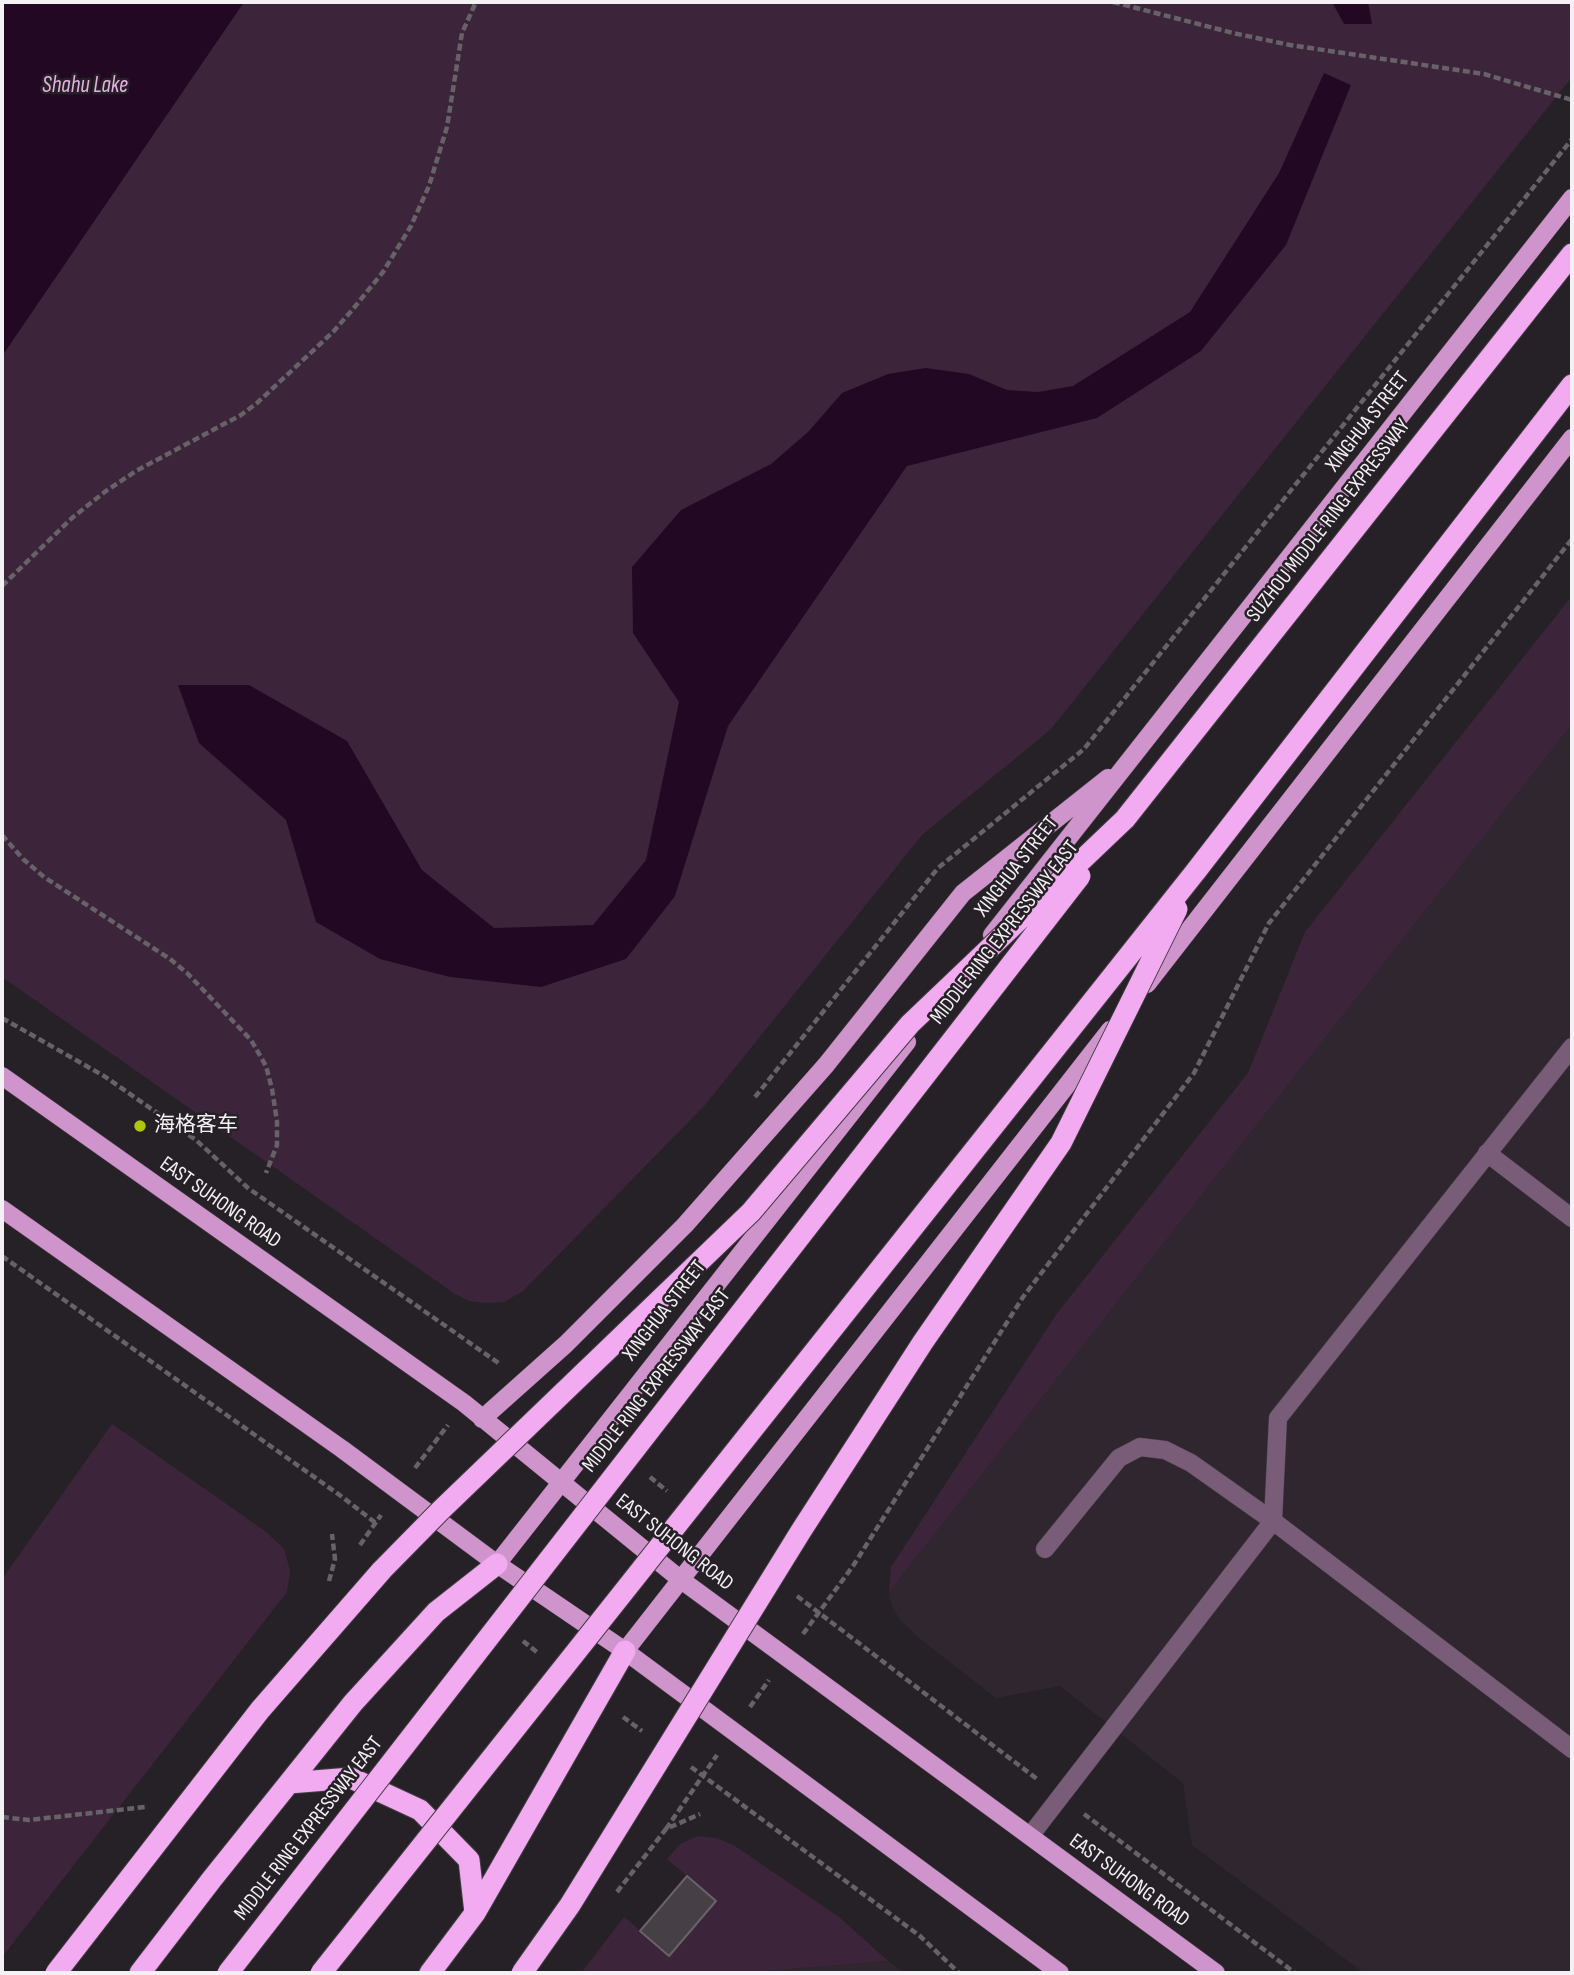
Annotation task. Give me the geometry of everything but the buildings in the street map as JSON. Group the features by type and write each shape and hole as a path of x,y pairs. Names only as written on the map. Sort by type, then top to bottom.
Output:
{"highway":[{"name":"SUZHOU MIDDLE RING EXPRESSWAY","path":"1125,819 1572,254"},
{"path":"321,1973 1196,871 1572,386"},
{"path":"56,1973 260,1710 383,1570 441,1510 751,1212 910,1024 1125,819"},
{"name":"MIDDLE RING EXPRESSWAY EAST","path":"228,1973 1125,819"},
{"path":"522,1973 570,1905 801,1531 923,1342 1061,1143 1196,871"},
{"path":"140,1973 353,1703 436,1612 497,1564"},
{"path":"430,1973 475,1913 625,1651"},
{"path":"289,1783 351,1778 420,1810 469,1860 475,1913"}],"main road":[{"name":"XINGHUA STREET","path":"497,1564 562,1484 632,1389 1133,758 1572,198"},
{"path":"625,1651 1572,438"},
{"path":"482,1419 566,1344 685,1225 826,1065 963,893 1133,758"},
{"name":"EAST SUHONG ROAD","path":"2,1076 464,1404 680,1579 1216,1973"},
{"path":"2,1209 353,1457 497,1564 625,1651 1060,1973"}],"lane":[{"path":"1030,1836 1273,1521 1278,1418 1572,1047"},
{"path":"1487,1153 1572,1219"},
{"path":"1045,1549 1119,1458 1140,1447 1165,1450 1191,1463 1273,1521 1572,1749"}],"path":[{"path":"2,586 72,518 106,491 136,471 241,415 323,341 353,309 383,272 411,226 429,186 447,127 462,33 476,2"},
{"path":"1113,2 1290,45 1484,74 1572,100"},
{"path":"615,1896 666,1829 733,1731 853,1566 1023,1297 1194,1073 1269,923 1572,539"},
{"path":"2,835 23,859 44,877 170,959 187,973 251,1040 266,1066 277,1121 276,1145 266,1173"},
{"path":"2,1018 104,1076 135,1097 196,1140 248,1188 524,1381"},
{"path":"642,1471 675,1497"},
{"path":"788,1588 1295,1973"},
{"path":"2,1817 29,1820 157,1806"},
{"path":"666,1829 700,1814"}],"shaded area":[{"path":"244,2 1572,2 1572,77 1051,729 922,835 705,1105 523,1291 504,1302 486,1303 469,1301 455,1294 2,977 2,356"},
{"path":"1572,596 1572,724 889,1592 891,1567 1058,1312 1248,1073 1305,932"},
{"path":"1572,724 1572,1973 1364,1973 1192,1845 1183,1783 1060,1686 996,1698 920,1639 899,1619 891,1604 889,1592"},
{"path":"112,1424 265,1531 284,1549 290,1570 287,1592 2,1957 2,1579"},
{"path":"698,1836 716,1838 735,1846 839,1917 888,1961 739,1973 581,1973 624,1917 670,1956 716,1901 667,1859 680,1844"},
{"path":"888,1961 904,1973 739,1973"}],"water":[{"name":"Shahu Lake","path":"2,2 244,2 2,356"},
{"path":"1332,2 1368,2 1372,24 1344,24"},
{"path":"1324,73 1351,85 1286,245 1201,351 1097,418 907,466 728,726 675,896 626,959 541,987 450,977 380,959 316,922 286,820 199,743 178,685 249,685 347,741 422,870 494,928 593,925 646,860 679,702 633,633 632,567 681,510 771,464 808,432 842,393 888,374 926,368 969,374 1007,390 1038,392 1073,386 1190,312 1279,173"}],"place":[{"name":"海格客车","path":"140,1126"}]}
